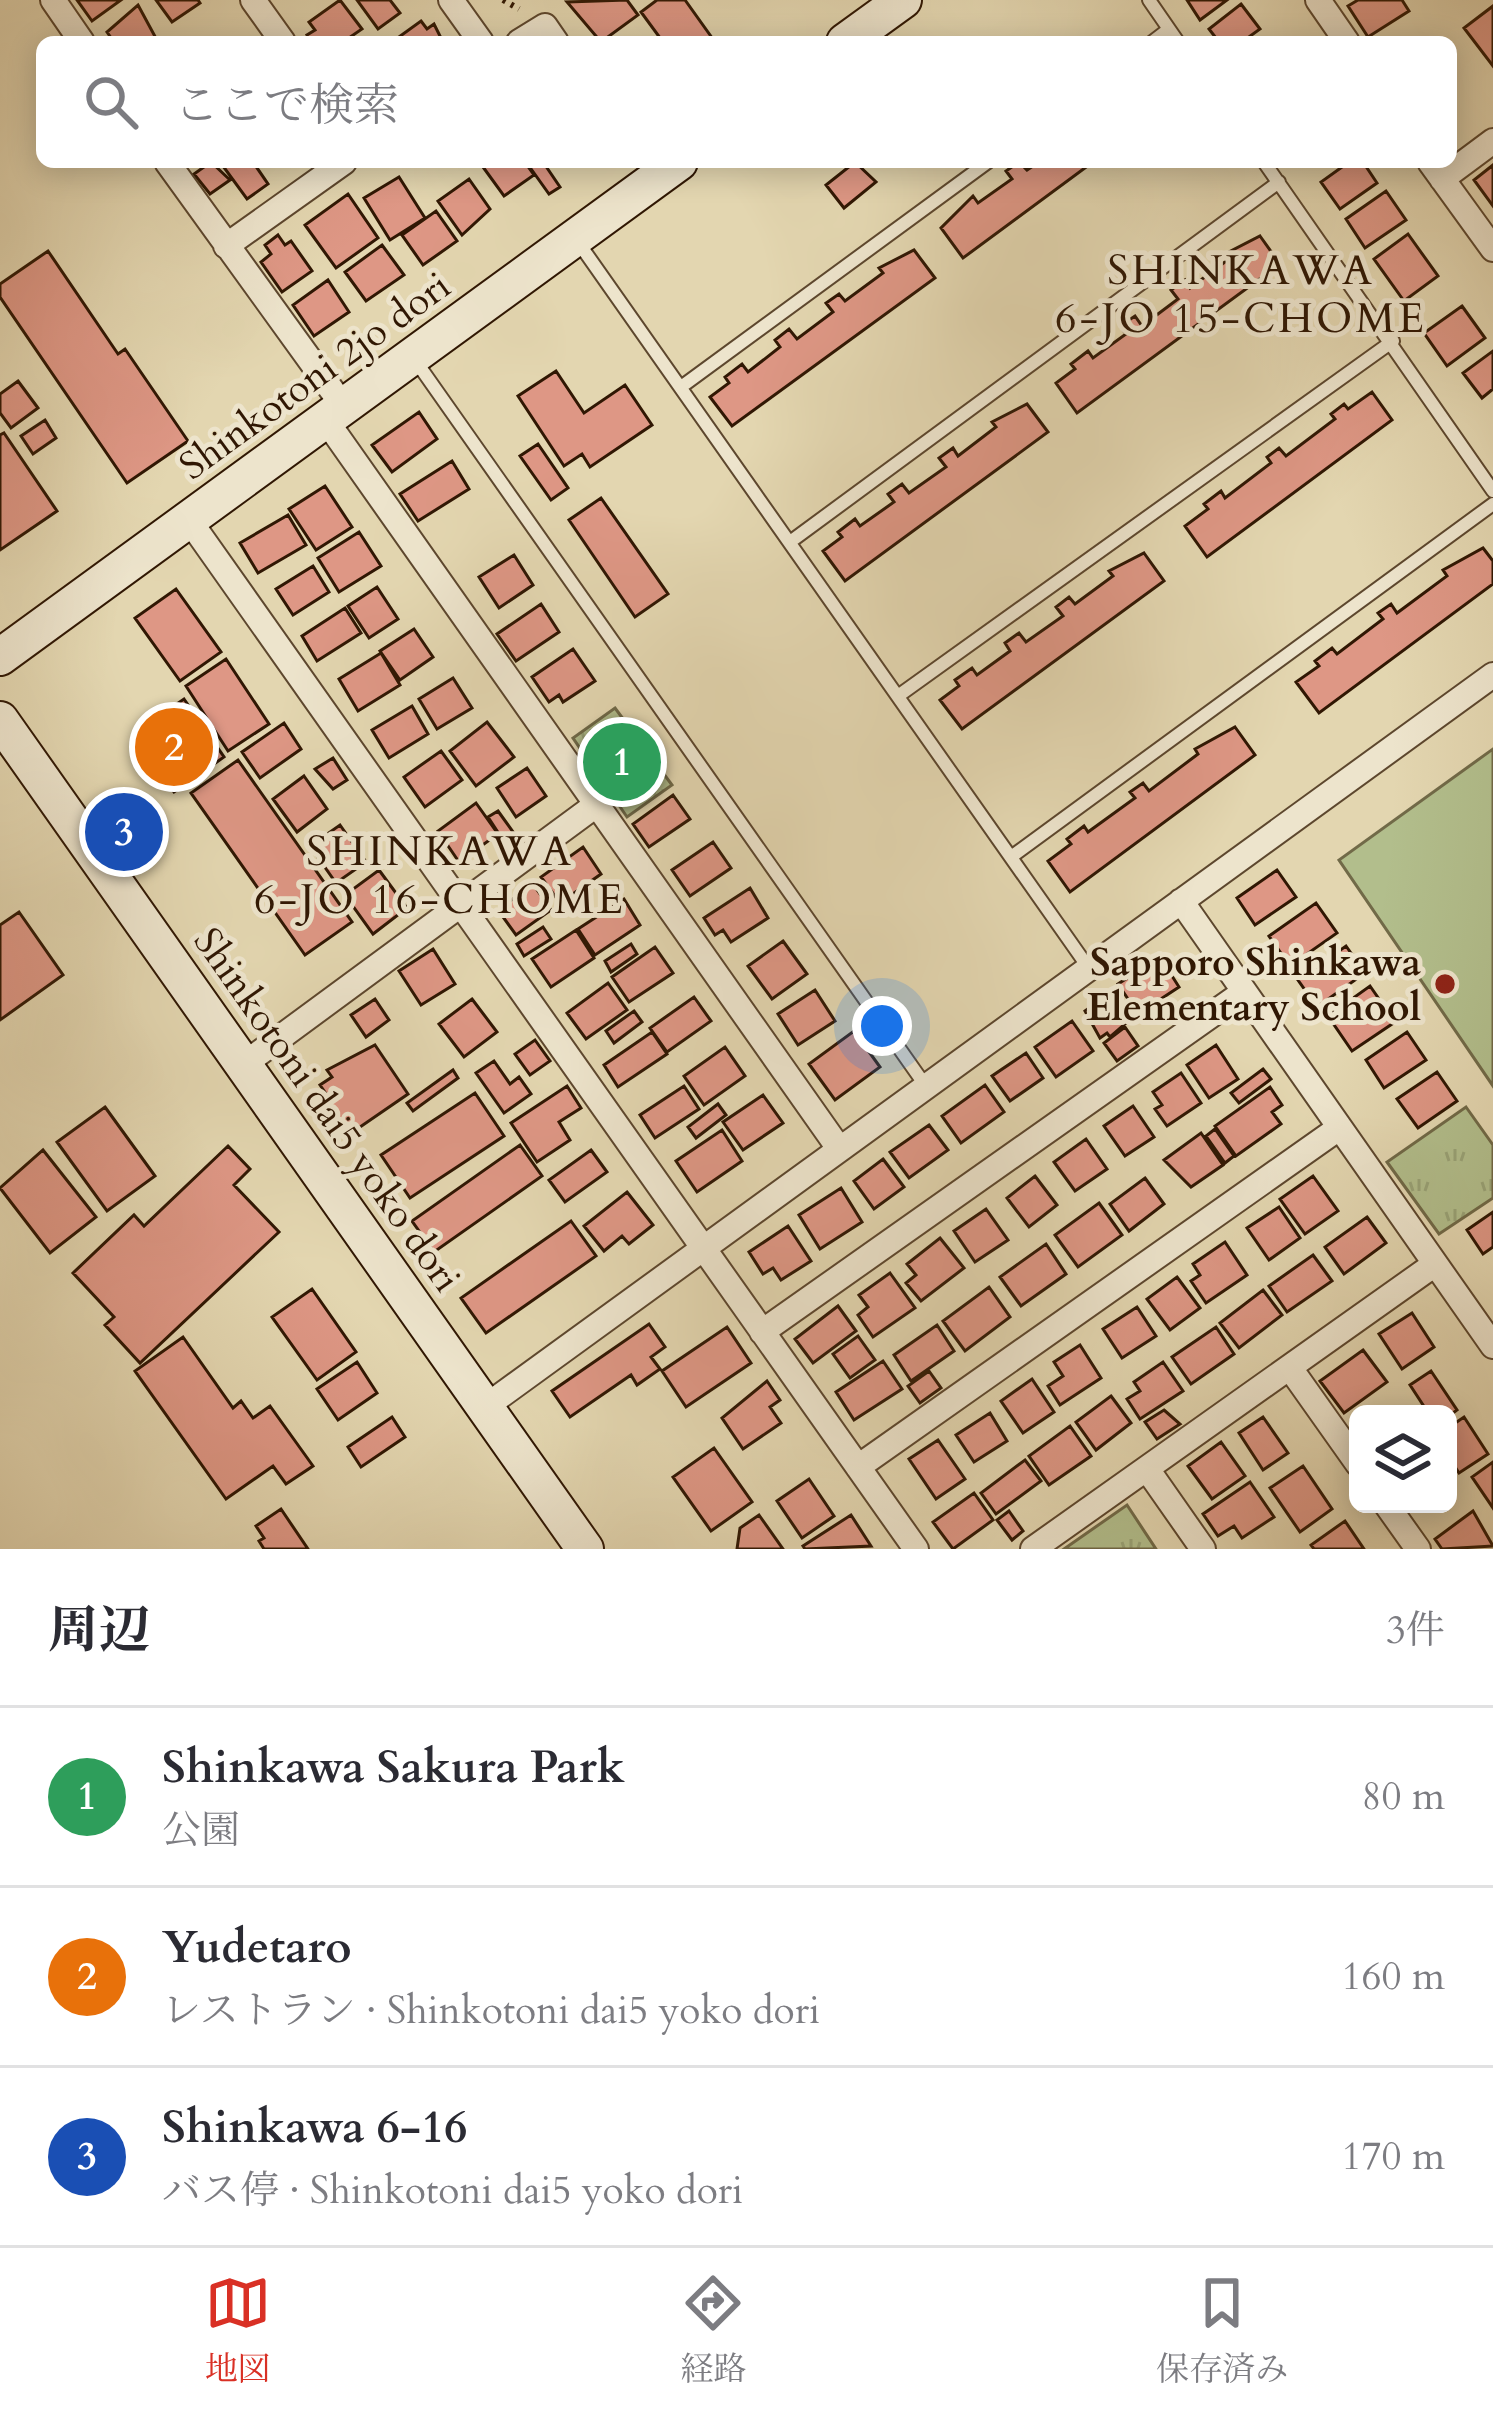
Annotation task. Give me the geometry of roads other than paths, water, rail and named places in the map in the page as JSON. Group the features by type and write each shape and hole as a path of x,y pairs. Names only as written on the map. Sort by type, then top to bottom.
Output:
{"street":[{"path":"52,0 78,36"},
{"path":"253,0 279,36"},
{"path":"451,0 477,36"},
{"path":"853,36 903,0"},
{"path":"1318,0 1343,36"},
{"path":"529,36 545,26 552,36"},
{"path":"1457,160 1493,141"},
{"path":"171,168 596,805 838,1147"},
{"path":"226,246 336,168"},
{"name":"Shinkotoni 2jo dori","path":"0,657 575,238 661,168"},
{"path":"1436,171 1493,249"},
{"path":"189,520 916,1549"},
{"path":"485,1407 1493,675"},
{"name":"Shinkotoni dai5 yoko dori","path":"0,720 585,1549"},
{"path":"243,1065 596,805"},
{"path":"1181,901 1493,1346"},
{"path":"762,1332 1244,992"},
{"path":"858,1467 1339,1128"},
{"path":"1033,1549 1435,1264"},
{"path":"1290,1368 1349,1451"},
{"path":"1147,1469 1203,1549"},
{"path":"1392,1513 1418,1549"}],"lane":[{"path":"1149,0 1174,36"},
{"path":"1160,36 1169,29"},
{"path":"681,387 980,168"},
{"path":"1268,168 1493,491"},
{"path":"790,542 1279,182"},
{"path":"575,238 1088,967"},
{"path":"898,696 1393,341"},
{"path":"412,356 925,1085"},
{"path":"1011,857 1493,504"}],"place":[{"name":"Yudetaro","path":"174,747"},
{"name":"Shinkawa Sakura Park","path":"622,762"},
{"name":"Shinkawa 6-16","path":"124,832"},
{"name":"Sapporo Shinkawa Elementary School","path":"1445,984"}],"district":[{"name":"SHINKAWA 6-JO 15-CHOME","path":"1241,294"},
{"name":"SHINKAWA 6-JO 16-CHOME","path":"440,875"}]}
